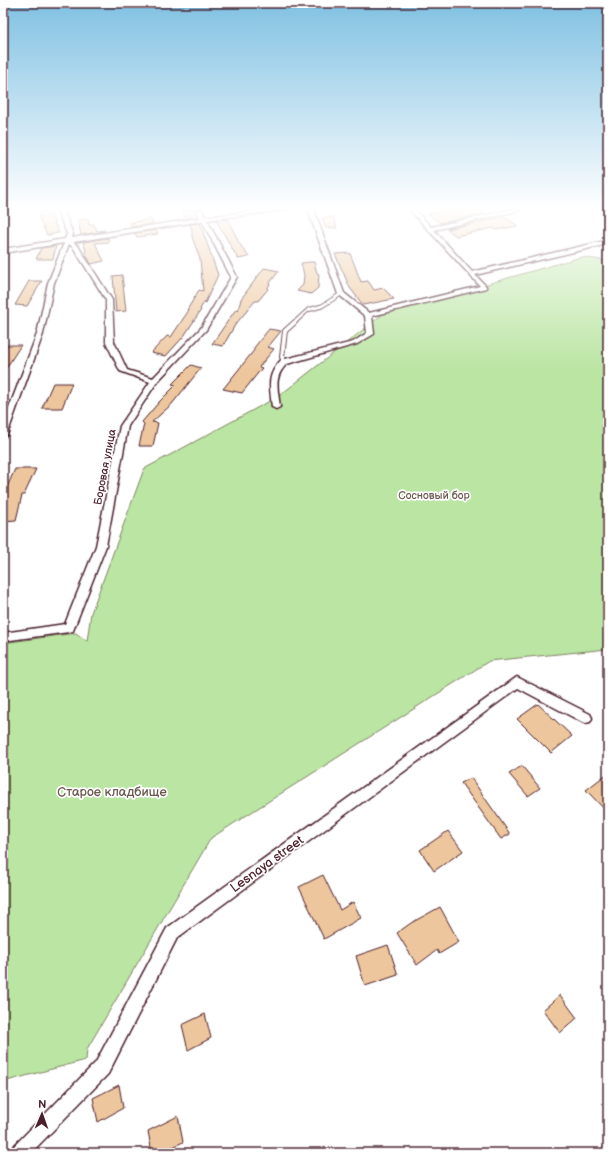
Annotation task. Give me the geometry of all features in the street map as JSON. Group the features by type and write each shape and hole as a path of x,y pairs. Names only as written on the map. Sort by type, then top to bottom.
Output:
{"street":[{"path":"3,434 40,334 51,283 59,264"},
{"path":"86,264 109,300 110,342 124,371 154,381"},
{"name":"Боровая улица","path":"3,637 69,628 101,546 124,426 154,381 204,329 234,277 227,264"},
{"path":"276,407 273,378 278,368 284,362 313,356 355,343 371,334 368,315 341,294 330,264"},
{"path":"368,315 484,287 462,264"},
{"path":"471,274 514,264"},
{"name":"Lesnaya street","path":"20,1153 102,1068 172,934 517,682 586,718"}],"lane":[{"path":"284,362 282,357 285,331 308,310 322,306 341,294"}],"green space":[{"name":"Сосновый бор","path":"557,264 608,264 608,649 489,661 211,838 87,1049 86,1060 3,1082 3,643 76,633 87,641 91,613 144,469 279,396 383,314"}],"building":[{"path":"200,264 214,264 218,275 205,303 205,301 200,309 201,310 184,336 166,356 151,353 167,336 171,337 189,310 187,310 199,290 203,291"},
{"path":"301,264 315,264 317,273 319,274 318,288 311,294 297,291 303,285 304,275"},
{"path":"339,264 354,264 361,282 368,281 374,290 383,288 394,299 363,305 350,288"},
{"path":"264,268 279,271 269,284 268,289 258,301 255,301 235,325 223,346 212,344 236,309 238,311 241,299"},
{"path":"122,275 126,311 116,312 113,276"},
{"path":"29,281 42,281 27,306 15,305"},
{"path":"269,329 281,331 268,347 274,349 259,367 262,368 242,393 223,389 255,349 253,349"},
{"path":"7,345 21,345 3,373 3,350"},
{"path":"191,365 201,368 172,404 152,422 158,423 153,446 139,446 144,424 142,422 176,385 172,384"},
{"path":"53,383 72,383 62,408 42,408"},
{"path":"15,469 36,469 24,495 22,495 16,520 3,521 3,487 7,487"},
{"path":"538,704 572,736 551,753 517,719"},
{"path":"522,766 540,788 528,796 509,774"},
{"path":"608,773 608,813 586,790"},
{"path":"471,778 510,834 501,839 461,783"},
{"path":"448,831 463,851 434,871 420,850"},
{"path":"323,875 340,910 353,902 361,918 324,939 299,887"},
{"path":"440,907 459,942 439,954 437,950 417,965 397,933 411,923"},
{"path":"388,945 398,975 365,986 356,956"},
{"path":"560,995 577,1018 560,1033 543,1010"},
{"path":"205,1014 211,1038 188,1050 182,1025"},
{"path":"119,1085 123,1108 98,1122 93,1098"},
{"path":"178,1116 183,1142 161,1153 152,1153 148,1131"}],"park label":[{"name":"Старое кладбище","path":"112,792"}]}
